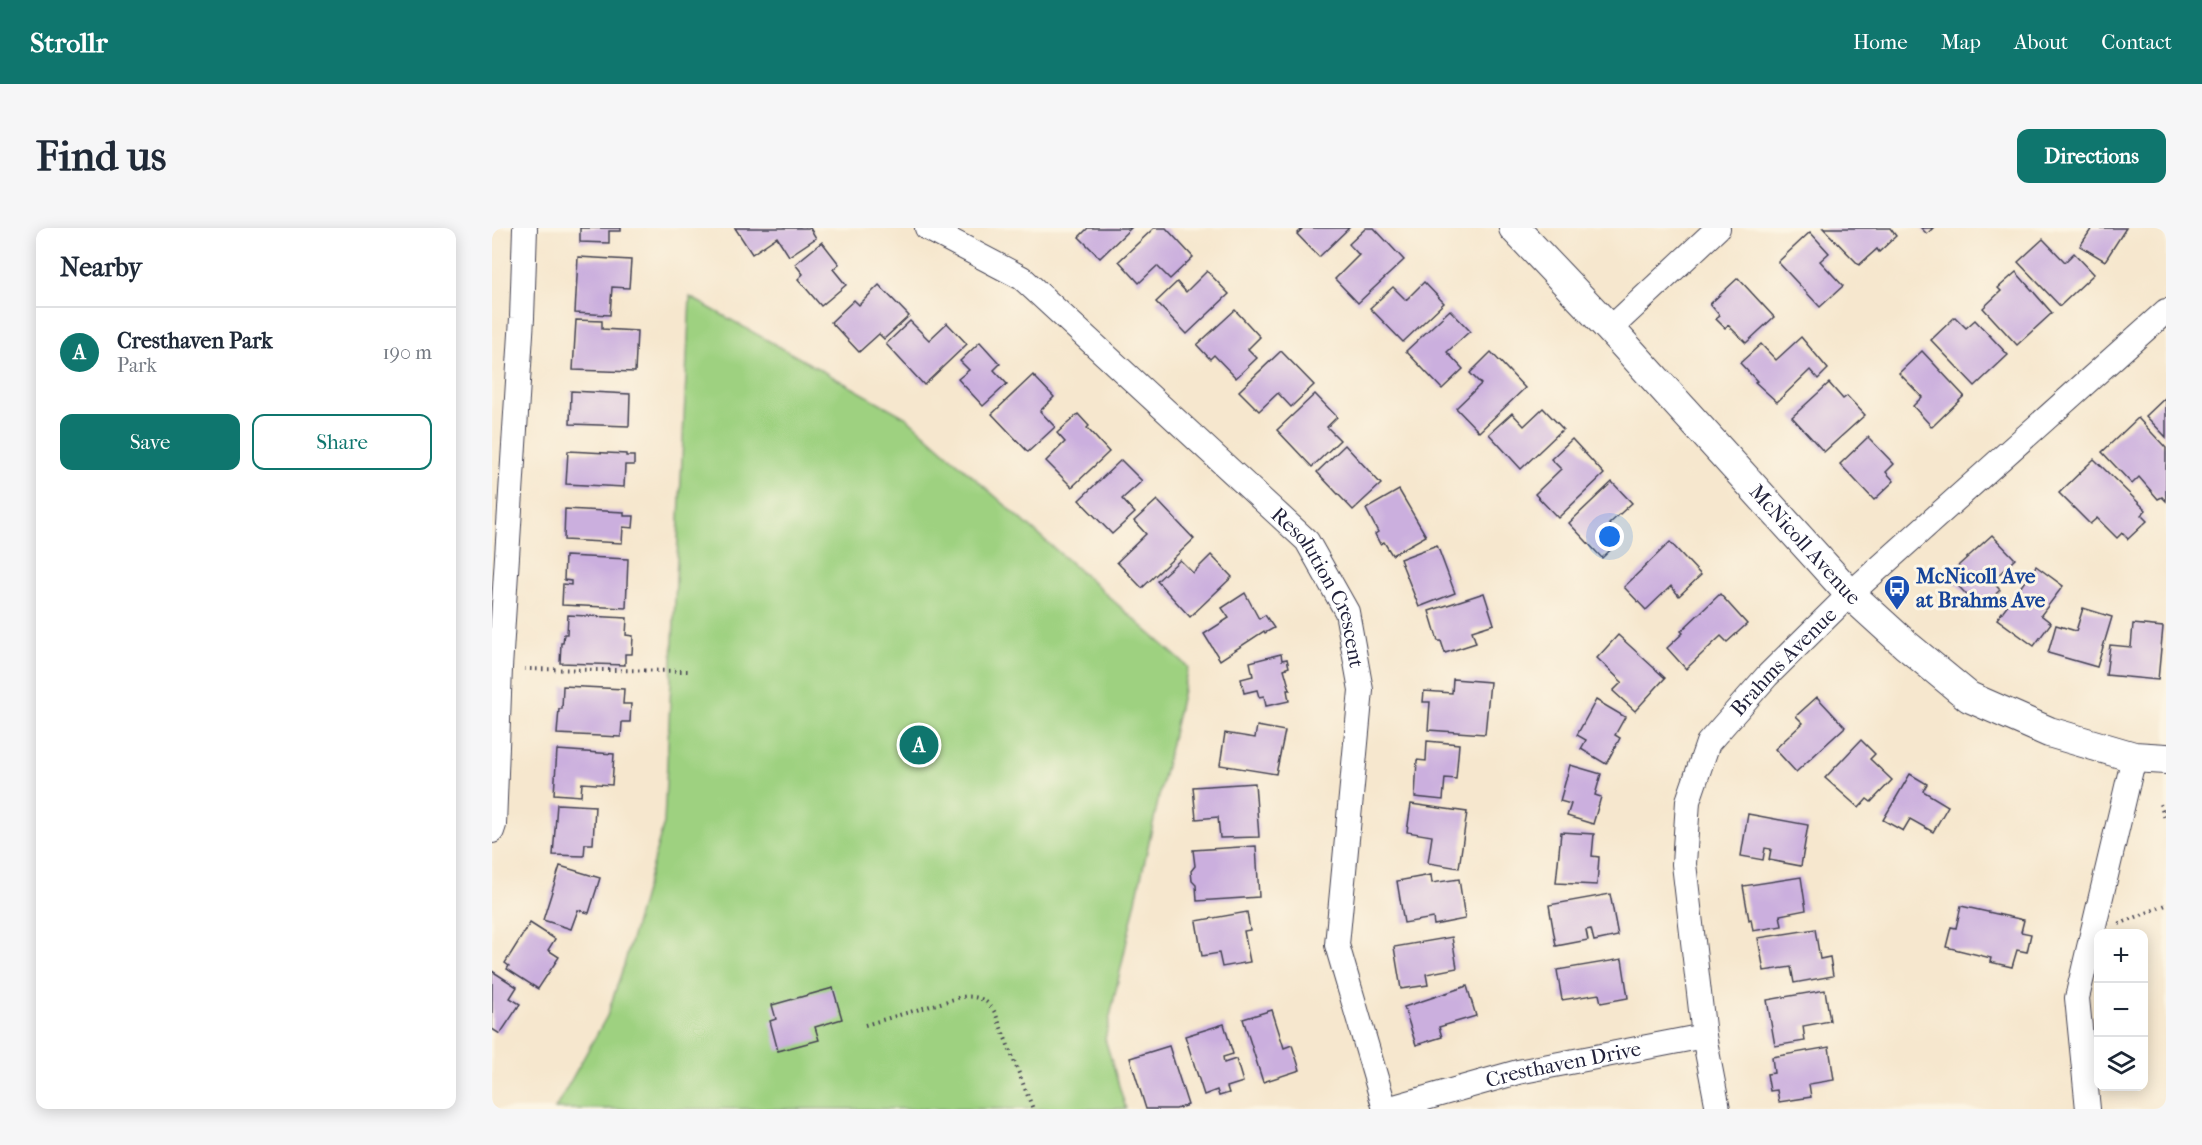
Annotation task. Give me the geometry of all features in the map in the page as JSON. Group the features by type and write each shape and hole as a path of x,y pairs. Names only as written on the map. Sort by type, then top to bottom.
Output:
{"street":[{"path":"492,831 522,318 525,228"},
{"name":"Resolution Crescent","path":"927,228 1022,278 1307,541 1347,612 1361,690 1337,945 1386,1109"},
{"name":"McNicoll Avenue","path":"1514,228 1610,329 1850,594 1906,645 1969,697 2049,732 2134,757 2166,759"},
{"path":"1610,329 1718,228"},
{"name":"Brahms Avenue","path":"1718,1109 1704,1036 1684,864 1688,801 1708,743 1767,676 1850,594 2166,311"},
{"path":"2088,1109 2077,998 2134,757"},
{"name":"Cresthaven Drive","path":"1386,1109 1518,1072 1704,1036"}],"path":[{"path":"500,668 688,671"},
{"path":"2160,804 2166,821"},
{"path":"2117,925 2166,905"},
{"path":"865,1024 961,997 985,1000 991,1005 996,1015 1033,1109"}],"green space":[{"path":"690,297 907,418 1188,667 1105,1039 1126,1109 555,1109 607,1016 624,965 664,823"}],"building":[{"path":"580,228 621,228 621,231 609,231 609,243 580,242"},
{"path":"735,228 810,228 816,238 789,256 777,237 752,254"},
{"path":"1088,228 1131,228 1100,258 1079,237"},
{"path":"1154,228 1166,228 1193,257 1170,279 1157,266 1139,283 1119,261"},
{"path":"1303,228 1349,228 1319,257 1297,234"},
{"path":"1366,228 1374,228 1404,260 1358,303 1335,279 1359,255 1349,244"},
{"path":"1823,228 1890,228 1896,236 1879,252 1877,249 1859,265"},
{"path":"1921,228 1933,228 1927,234"},
{"path":"2092,228 2126,228 2105,261 2080,246"},
{"path":"1810,232 1829,253 1820,261 1843,286 1820,307 1778,262"},
{"path":"2043,239 2065,262 2074,253 2094,274 2060,306 2018,262"},
{"path":"822,242 839,264 833,269 846,285 821,306 798,279 803,274 795,264"},
{"path":"578,257 631,260 629,288 612,287 610,315 575,313"},
{"path":"1207,271 1229,294 1187,334 1156,302 1177,282 1186,292"},
{"path":"2016,272 2052,313 2017,345 1983,308 2001,291 1998,288"},
{"path":"1738,278 1774,317 1746,343 1728,325 1725,328 1716,319 1720,316 1710,304"},
{"path":"1424,282 1444,303 1403,342 1370,308 1393,287 1406,300"},
{"path":"879,285 909,316 884,339 879,334 859,352 831,322 854,300 859,305"},
{"path":"1235,310 1260,337 1248,349 1257,358 1236,378 1214,355 1210,359 1197,345"},
{"path":"1450,310 1470,331 1447,352 1463,369 1442,389 1406,351"},
{"path":"1955,317 1966,328 1975,320 2008,355 1975,386 1931,340"},
{"path":"576,320 602,321 602,329 637,331 635,372 573,370"},
{"path":"910,321 929,340 947,323 967,344 924,385 886,344"},
{"path":"1801,337 1828,369 1818,379 1810,370 1777,402 1755,382 1757,381 1740,363 1761,344 1776,360"},
{"path":"980,342 1000,364 994,370 1007,384 983,406 958,379 969,370 960,361"},
{"path":"1281,351 1314,385 1291,407 1278,393 1259,411 1239,391"},
{"path":"1922,351 1964,396 1932,427 1913,406 1922,397 1899,373"},
{"path":"1491,352 1525,388 1479,432 1456,408 1481,384 1470,373"},
{"path":"1033,375 1054,397 1040,411 1055,427 1028,452 992,414"},
{"path":"1829,383 1843,399 1847,396 1865,415 1824,452 1792,417"},
{"path":"571,391 630,394 629,426 570,424"},
{"path":"1315,394 1337,417 1327,427 1340,440 1312,467 1277,430"},
{"path":"2166,397 2166,437 2146,416"},
{"path":"1543,408 1563,429 1521,469 1489,434 1512,413 1524,426"},
{"path":"1078,414 1089,426 1087,428 1109,452 1072,487 1046,461 1065,442 1057,433"},
{"path":"2138,418 2166,448 2166,501 2162,497 2158,499 2139,477 2132,484 2102,452"},
{"path":"1868,437 1894,464 1886,472 1894,481 1874,500 1840,464"},
{"path":"1572,439 1604,474 1558,518 1535,494 1561,469 1551,459"},
{"path":"1345,445 1381,484 1353,510 1317,472"},
{"path":"568,451 626,454 626,456 634,456 634,465 625,465 624,487 566,484"},
{"path":"2094,459 2146,510 2141,515 2147,521 2128,539 2122,533 2117,538 2097,518 2090,524 2059,493"},
{"path":"1121,460 1142,481 1122,499 1135,513 1112,534 1079,500"},
{"path":"1612,482 1632,503 1609,524 1622,539 1602,558 1569,523"},
{"path":"1399,490 1426,536 1392,555 1384,542 1380,544 1375,534 1378,532 1366,509"},
{"path":"1157,500 1194,539 1142,588 1117,562 1146,534 1134,521"},
{"path":"565,509 624,512 624,516 634,516 633,528 623,527 622,543 564,540"},
{"path":"1992,535 2015,559 1992,581 2000,590 1980,609 1948,575"},
{"path":"1670,542 1701,575 1679,596 1671,586 1646,610 1624,587"},
{"path":"1437,545 1455,593 1419,607 1400,559"},
{"path":"1211,555 1232,577 1190,617 1157,581 1180,560 1193,573"},
{"path":"565,556 628,559 626,608 562,605 563,584 571,585 571,581 564,580"},
{"path":"2036,566 2063,586 2041,615 2051,623 2034,646 1997,619"},
{"path":"1245,593 1259,619 1265,615 1274,628 1265,633 1264,631 1220,660 1204,634 1229,618 1222,608"},
{"path":"1484,593 1494,624 1472,631 1476,643 1445,653 1441,641 1438,641 1429,611"},
{"path":"1720,594 1747,624 1727,642 1721,636 1686,669 1667,648 1683,633 1681,631"},
{"path":"2083,608 2112,617 2097,667 2048,653 2056,625 2076,631"},
{"path":"568,615 627,618 626,635 633,636 632,654 625,654 625,665 560,663 561,643 563,643 564,634 567,634"},
{"path":"2133,624 2163,627 2158,680 2106,675 2110,645 2131,647"},
{"path":"1618,635 1665,678 1635,711 1613,691 1622,682 1597,658"},
{"path":"1281,654 1282,660 1287,659 1289,667 1284,669 1290,690 1287,690 1289,701 1266,706 1264,696 1259,697 1257,690 1244,693 1241,679 1253,676 1250,662"},
{"path":"1453,679 1490,682 1485,734 1428,730 1430,702 1423,702 1424,691 1452,693"},
{"path":"563,686 624,689 623,704 631,704 630,722 622,722 621,737 557,734 559,709 562,709"},
{"path":"1817,697 1845,727 1796,772 1775,749 1803,723 1796,716"},
{"path":"1596,700 1625,717 1615,735 1620,738 1606,764 1581,749 1586,740 1577,735"},
{"path":"1257,726 1285,731 1276,774 1220,765 1225,733 1255,738"},
{"path":"1861,740 1875,754 1870,759 1892,780 1871,802 1867,799 1859,808 1825,778"},
{"path":"1427,741 1459,744 1456,779 1445,778 1443,800 1415,797 1417,760 1426,761"},
{"path":"557,750 614,754 612,785 582,783 581,796 554,794"},
{"path":"1570,765 1601,774 1595,795 1601,797 1593,824 1567,816 1571,804 1560,801"},
{"path":"1910,774 1927,784 1923,791 1948,806 1933,832 1910,819 1903,831 1883,820"},
{"path":"1255,783 1259,837 1220,838 1218,817 1196,819 1193,787"},
{"path":"557,804 595,806 593,844 585,844 584,856 553,855"},
{"path":"1411,804 1467,812 1459,868 1428,863 1432,836 1407,832"},
{"path":"1748,814 1808,825 1801,866 1769,860 1771,849 1765,848 1763,860 1741,856"},
{"path":"1561,832 1594,834 1592,856 1599,857 1597,885 1556,883"},
{"path":"1256,846 1259,897 1197,901 1196,885 1192,881 1191,871 1195,866 1193,850"},
{"path":"560,866 600,878 589,913 578,910 571,929 543,920"},
{"path":"1431,875 1432,883 1459,879 1465,919 1434,925 1433,918 1404,923 1397,881"},
{"path":"1801,877 1806,910 1780,915 1782,926 1753,931 1743,886"},
{"path":"1610,894 1618,936 1594,941 1591,929 1586,930 1588,940 1556,946 1549,905"},
{"path":"1961,906 2024,920 2021,932 2031,934 2027,952 2017,950 2012,967 1990,962 1991,958 1946,947 1951,927 1956,928"},
{"path":"1247,912 1250,930 1244,931 1250,962 1222,967 1219,953 1202,956 1196,921"},
{"path":"530,923 555,939 548,950 559,957 538,989 507,969 509,966 505,963"},
{"path":"1815,929 1820,959 1830,957 1833,976 1794,983 1791,967 1764,971 1758,938"},
{"path":"1452,937 1457,968 1426,974 1428,985 1401,989 1394,947"},
{"path":"1622,959 1628,998 1601,1003 1599,994 1562,1000 1557,970"},
{"path":"492,971 517,987 510,998 520,1004 500,1034 492,1029"},
{"path":"1467,986 1476,1016 1439,1027 1442,1037 1416,1045 1404,1007"},
{"path":"833,988 842,1019 815,1027 819,1040 778,1051 770,1021 776,1019 772,1005"},
{"path":"1825,990 1830,1021 1803,1026 1805,1041 1775,1046 1767,1000"},
{"path":"1272,1010 1284,1048 1292,1045 1300,1070 1263,1082 1243,1019"},
{"path":"1224,1024 1233,1054 1223,1057 1224,1063 1236,1059 1243,1082 1227,1087 1229,1093 1219,1096 1217,1090 1204,1095 1185,1036"},
{"path":"1169,1046 1188,1105 1176,1109 1146,1109 1130,1058"},
{"path":"1829,1047 1834,1080 1809,1084 1811,1097 1779,1102 1777,1090 1770,1091 1767,1074 1774,1073 1772,1057"}],"place":[{"name":"McNicoll Ave at Brahms Ave","path":"1897,611"},
{"name":"Cresthaven Park","path":"919,745"}]}
